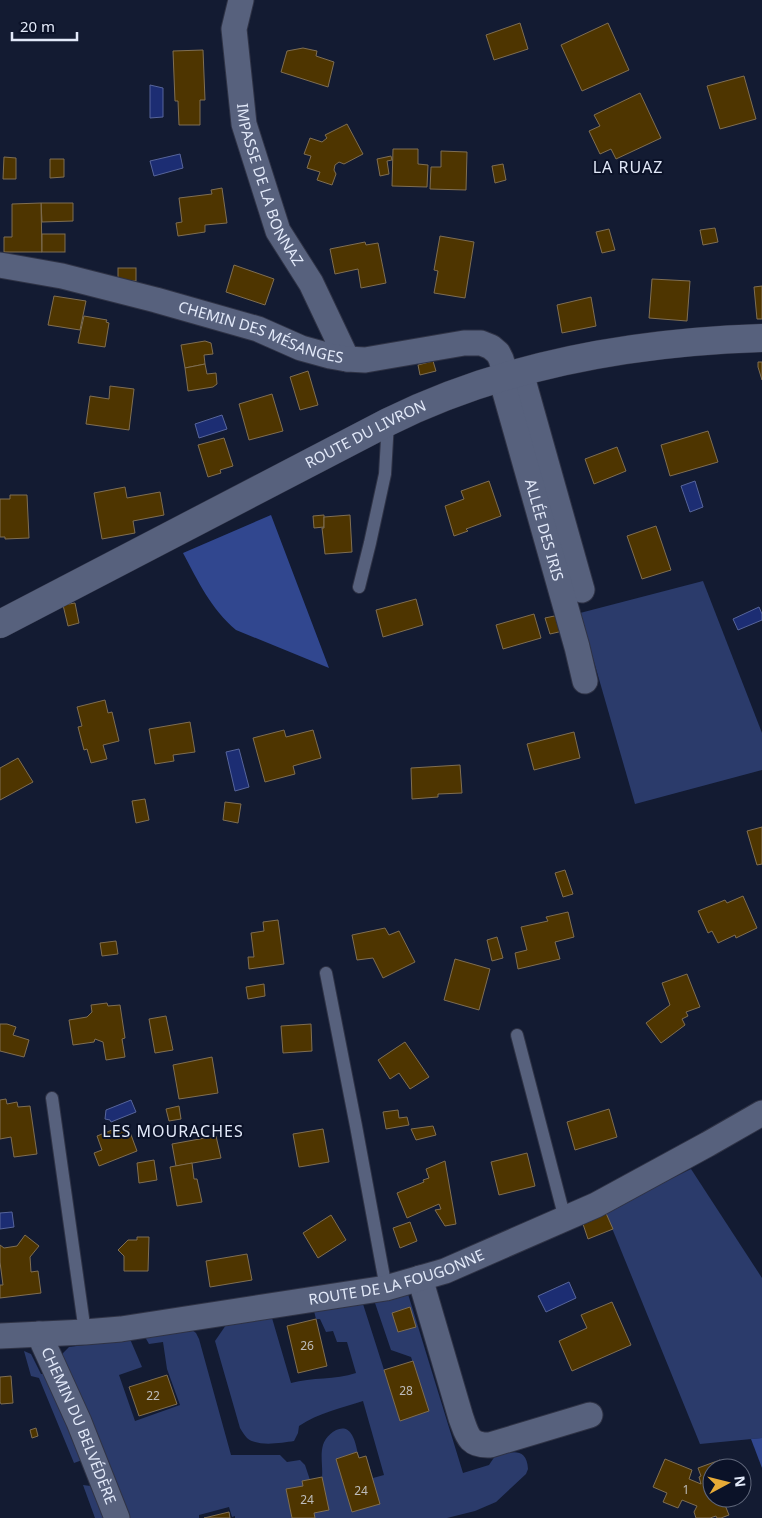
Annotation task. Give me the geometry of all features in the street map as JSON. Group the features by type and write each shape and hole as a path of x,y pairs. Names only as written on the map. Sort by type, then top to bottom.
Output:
{"street":[{"name":"IMPASSE DE LA BONNAZ","path":"241,0 234,29 244,124 278,230 311,283 347,359"},
{"name":"CHEMIN DES MÉSANGES","path":"0,266 62,276 156,300 258,328 301,348 347,359 365,360 472,342 486,344 495,350 509,376"},
{"name":"ROUTE DU LIVRON","path":"0,624 388,422 418,407 456,392 509,376 592,356 716,339 762,338"},
{"name":"ALLÉE DES IRIS","path":"509,376 582,590"},
{"name":"ALLÉE DES IRIS","path":"509,376 585,681"},
{"name":"ROUTE DE LA FOUGONNE","path":"0,1336 121,1329 386,1288 445,1271 596,1205 762,1113"},
{"path":"420,1278 461,1418 468,1438 472,1442 490,1444 590,1415"},
{"name":"CHEMIN DU BELVÉDÈRE","path":"39,1334 79,1422 117,1518"}],"lane":[{"path":"359,587 385,474 388,422"},
{"path":"326,973 386,1288"},
{"path":"517,1035 565,1219"},
{"path":"52,1098 85,1332"}],"shaded area":[{"path":"150,85 163,88 163,117 150,118"},
{"path":"180,154 183,168 154,176 150,161"},
{"path":"222,415 227,429 199,438 195,424"},
{"path":"695,481 703,507 690,512 681,486"},
{"path":"271,515 329,668 236,630 212,604 183,553"},
{"path":"703,581 762,733 762,770 635,804 580,613"},
{"path":"759,607 762,620 738,630 733,619"},
{"path":"239,749 249,787 235,791 226,752"},
{"path":"131,1100 136,1112 111,1122 105,1119 106,1110"},
{"path":"691,1169 762,1278 762,1438 700,1444 605,1211"},
{"path":"12,1212 14,1227 0,1229 0,1213"},
{"path":"569,1282 576,1298 546,1312 538,1296"},
{"path":"408,1294 463,1473 489,1465 495,1456 506,1453 517,1452 525,1457 528,1469 526,1474 496,1502 475,1511 447,1518 235,1518 235,1516 232,1517 229,1507 199,1515 199,1518 125,1518 62,1359 63,1353 69,1347 130,1339 142,1367 119,1375 135,1421 180,1405 167,1369 163,1342 149,1344 145,1337 192,1330 199,1339 231,1455 280,1455 287,1462 300,1460 305,1465 310,1480 322,1477 322,1453 325,1441 336,1430 345,1429 352,1435 359,1458 366,1456 373,1478 384,1475 363,1401 306,1421 299,1426 294,1441 257,1443 247,1438 240,1428 215,1341 226,1325 272,1318 291,1383 356,1373 347,1342 337,1342 333,1331 326,1332 320,1319 316,1319 314,1311 363,1304 400,1420 429,1411 411,1357 391,1350 375,1303"},
{"path":"24,1351 31,1354 41,1374 46,1374 85,1459 74,1463 39,1378 31,1376"},
{"path":"762,1438 762,1468 751,1439"},
{"path":"83,1485 98,1487 109,1518 95,1518"}],"building":[{"path":"520,23 528,49 494,60 486,35"},
{"path":"608,23 629,70 582,91 561,45"},
{"path":"303,48 317,51 316,56 334,62 328,87 281,72 287,51"},
{"path":"203,50 205,100 200,100 200,125 179,125 178,101 175,101 173,51"},
{"path":"744,76 756,119 720,129 707,86"},
{"path":"640,93 661,138 616,159 611,149 600,154 589,131 600,126 594,115"},
{"path":"347,124 363,154 344,164 339,162 335,165 334,170 336,174 332,185 317,180 320,172 307,168 311,156 304,154 310,138 322,142 327,138 325,135"},
{"path":"393,149 418,149 418,164 428,165 427,187 392,186"},
{"path":"441,151 467,152 466,190 430,189 431,167 441,167"},
{"path":"391,156 392,160 387,161 389,174 380,176 377,159"},
{"path":"4,157 16,158 16,179 3,179"},
{"path":"50,159 64,159 64,177 50,178"},
{"path":"503,164 506,180 495,183 492,166"},
{"path":"222,188 227,223 205,225 205,232 178,236 176,223 182,222 179,198 212,194 211,190"},
{"path":"41,203 73,203 73,221 42,222"},
{"path":"41,203 42,252 4,252 4,237 12,237 12,204"},
{"path":"715,228 718,242 703,245 700,230"},
{"path":"609,229 615,250 602,253 596,232"},
{"path":"42,234 65,234 65,252 42,252"},
{"path":"440,236 474,242 465,298 434,293 438,271 434,270"},
{"path":"365,242 366,245 378,243 386,283 361,288 358,269 335,274 330,249"},
{"path":"234,265 274,279 265,305 226,292"},
{"path":"118,268 136,268 136,281 118,281"},
{"path":"652,279 690,281 687,321 649,318"},
{"path":"762,286 762,319 757,319 754,287"},
{"path":"54,296 86,301 80,330 48,325"},
{"path":"591,297 596,326 562,333 557,305"},
{"path":"84,316 107,320 106,322 109,323 105,347 78,343"},
{"path":"205,341 211,343 213,354 204,355 205,364 185,368 181,345"},
{"path":"433,361 436,371 420,375 418,365"},
{"path":"758,362 762,362 762,380 758,367"},
{"path":"205,364 207,374 216,373 217,384 213,387 188,391 185,368"},
{"path":"308,371 318,405 300,410 290,377"},
{"path":"110,386 134,389 129,430 86,424 90,396 109,399"},
{"path":"272,394 283,431 249,440 239,404"},
{"path":"708,431 718,462 670,476 661,445"},
{"path":"224,438 233,466 220,470 221,473 208,477 198,445"},
{"path":"617,447 626,471 594,484 585,459"},
{"path":"489,481 501,516 466,529 468,531 454,536 445,506 464,499 461,491"},
{"path":"125,487 127,498 160,492 164,515 133,521 135,533 102,539 94,493"},
{"path":"10,495 27,495 29,538 5,539 5,537 0,537 0,499 10,499"},
{"path":"324,515 324,527 314,528 313,516"},
{"path":"350,515 352,552 325,554 322,528 324,528 324,517"},
{"path":"656,526 671,570 642,579 627,536"},
{"path":"416,599 423,625 383,637 376,610"},
{"path":"75,603 79,623 68,626 63,605"},
{"path":"534,614 541,638 503,649 496,625"},
{"path":"559,615 563,631 550,634 545,618"},
{"path":"105,700 108,713 112,712 119,741 103,745 107,759 91,763 87,749 84,750 78,727 82,726 77,707"},
{"path":"190,722 195,752 173,755 174,761 155,764 149,729"},
{"path":"284,730 286,737 313,730 321,758 293,766 295,774 265,782 253,738"},
{"path":"574,732 580,758 534,770 527,744"},
{"path":"18,758 33,782 0,800 0,768"},
{"path":"460,765 462,793 438,794 438,797 412,799 411,768"},
{"path":"145,799 149,820 136,823 132,801"},
{"path":"225,802 241,804 238,823 223,820"},
{"path":"762,827 762,864 757,865 747,831"},
{"path":"565,870 573,894 563,897 555,873"},
{"path":"743,896 757,928 736,938 735,935 718,943 712,931 708,933 698,911 725,900 727,903"},
{"path":"568,912 574,937 555,942 560,959 518,969 515,953 527,950 521,927 548,921 546,917"},
{"path":"278,920 284,964 249,969 248,957 254,957 251,933 264,931 263,922"},
{"path":"385,928 389,935 399,931 415,962 383,978 373,958 357,960 352,935"},
{"path":"497,937 503,958 492,961 487,940"},
{"path":"116,941 118,954 102,956 100,943"},
{"path":"455,959 490,969 479,1010 444,1000"},
{"path":"687,974 700,1007 686,1012 688,1016 682,1019 685,1025 661,1043 646,1023 670,1005 662,983"},
{"path":"264,984 265,996 248,999 246,987"},
{"path":"107,1003 108,1006 120,1005 125,1038 122,1039 125,1057 106,1060 103,1042 95,1039 94,1042 73,1045 69,1020 87,1017 92,1012 91,1005"},
{"path":"166,1016 173,1050 155,1053 149,1019"},
{"path":"0,1024 16,1027 13,1035 29,1040 24,1057 0,1051"},
{"path":"311,1024 312,1051 283,1053 281,1026"},
{"path":"405,1042 429,1077 410,1089 399,1073 390,1079 378,1060"},
{"path":"212,1057 218,1093 179,1099 173,1065"},
{"path":"6,1099 7,1104 17,1102 18,1107 30,1106 37,1154 14,1157 11,1137 0,1139 0,1100"},
{"path":"179,1106 181,1119 169,1121 166,1109"},
{"path":"609,1109 617,1137 575,1150 567,1122"},
{"path":"398,1110 399,1118 407,1117 409,1125 386,1129 383,1112"},
{"path":"127,1124 137,1151 99,1166 94,1153 102,1150 97,1136"},
{"path":"433,1126 436,1135 416,1140 411,1129"},
{"path":"323,1129 329,1162 299,1167 293,1134"},
{"path":"216,1136 221,1158 176,1166 172,1144"},
{"path":"527,1153 535,1186 499,1195 491,1162"},
{"path":"154,1160 157,1180 139,1183 137,1163"},
{"path":"445,1161 456,1224 445,1226 435,1210 441,1209 439,1204 407,1218 397,1193 424,1182 423,1180 429,1178 426,1169"},
{"path":"192,1163 194,1179 197,1179 202,1202 177,1206 170,1167"},
{"path":"605,1211 613,1229 588,1239 582,1221"},
{"path":"331,1215 346,1240 318,1258 303,1233"},
{"path":"410,1222 417,1241 400,1248 393,1228"},
{"path":"25,1235 39,1246 30,1257 31,1272 38,1271 41,1293 0,1298 0,1285 3,1285 0,1245 4,1248 17,1246"},
{"path":"137,1237 149,1237 148,1271 124,1271 124,1256 118,1250 128,1240 137,1240"},
{"path":"247,1254 252,1280 210,1287 206,1261"},
{"path":"612,1302 631,1345 572,1371 559,1341 587,1328 581,1315"},
{"path":"410,1307 416,1327 398,1332 392,1313"},
{"path":"316,1319 327,1366 298,1373 287,1326"},
{"path":"413,1361 429,1411 400,1421 384,1370"},
{"path":"167,1375 177,1404 139,1416 129,1387"},
{"path":"11,1376 13,1403 1,1404 0,1377"},
{"path":"36,1428 38,1436 32,1438 30,1430"},
{"path":"357,1452 359,1458 366,1456 380,1504 352,1512 336,1459"},
{"path":"665,1459 692,1470 689,1479 701,1484 698,1468 702,1467 702,1508 726,1508 729,1515 721,1518 716,1516 696,1518 694,1512 697,1506 682,1500 678,1508 663,1502 667,1493 653,1487"},
{"path":"322,1477 329,1510 314,1513 315,1518 292,1518 286,1489 303,1486 302,1481"},
{"path":"229,1512 230,1518 204,1518"}],"district":[{"name":"LA RUAZ","path":"628,167"},
{"name":"LES MOURACHES","path":"173,1131"}]}
